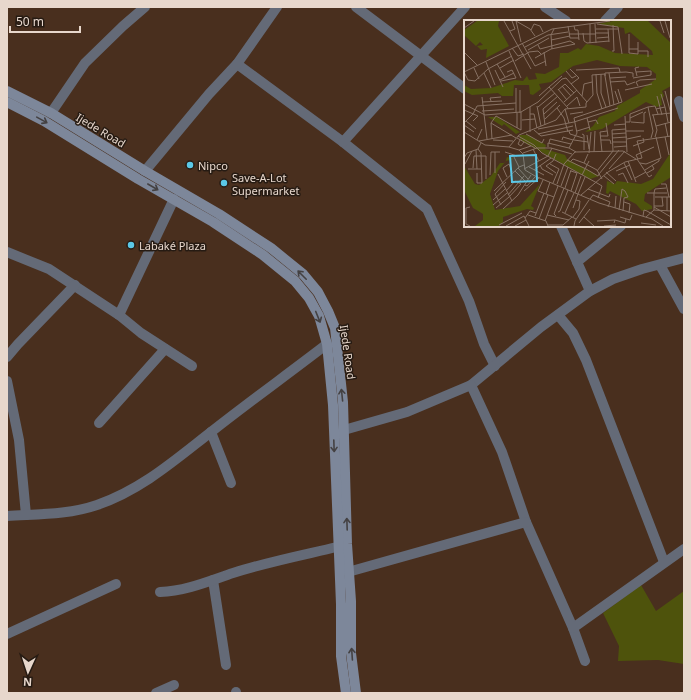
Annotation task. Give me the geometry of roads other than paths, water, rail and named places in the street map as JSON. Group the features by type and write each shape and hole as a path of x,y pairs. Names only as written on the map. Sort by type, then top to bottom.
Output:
{"main road":[{"name":"Ijede Road","path":"7,91 50,113 145,171 220,214 271,248 303,274 318,292 335,328 343,402 348,572 351,601 351,653 356,693"},
{"name":"Ijede Road","path":"7,102 44,121 213,222 263,255 295,281 309,298 319,316 327,344 333,405 341,604 341,656 346,693"}],"street":[{"path":"50,113 85,62 145,7"},
{"path":"145,171 209,94 237,64 277,7"},
{"path":"356,7 464,88"},
{"path":"343,142 465,7"},
{"path":"545,7 564,20"},
{"path":"606,20 618,7"},
{"path":"237,64 343,142 427,209 469,301 484,344 495,366"},
{"path":"679,101 684,117"},
{"path":"119,315 174,199"},
{"path":"562,227 590,291"},
{"path":"577,262 620,227"},
{"path":"7,252 49,269 75,285 119,315 141,333 192,366"},
{"path":"344,430 407,412 471,386 541,327 590,291 613,278 684,258"},
{"path":"660,265 684,309"},
{"path":"7,357 75,285"},
{"path":"558,314 573,333 586,360 664,562"},
{"path":"7,516 64,512 82,509 126,493 179,458 210,432 327,344"},
{"path":"99,423 165,349"},
{"path":"7,381 19,440 26,515"},
{"path":"471,386 502,452 526,522 573,628 585,662"},
{"path":"210,432 231,483"},
{"path":"348,572 526,522"},
{"path":"160,592 187,589 255,566 338,547"},
{"path":"573,628 684,548"},
{"path":"213,580 226,665"},
{"path":"7,634 116,584"},
{"path":"156,693 174,685"}],"place":[{"name":"Nipco","path":"190,165"},
{"name":"Save-A-Lot Supermarket","path":"224,183"},
{"name":"Labaké Plaza","path":"131,245"}]}
